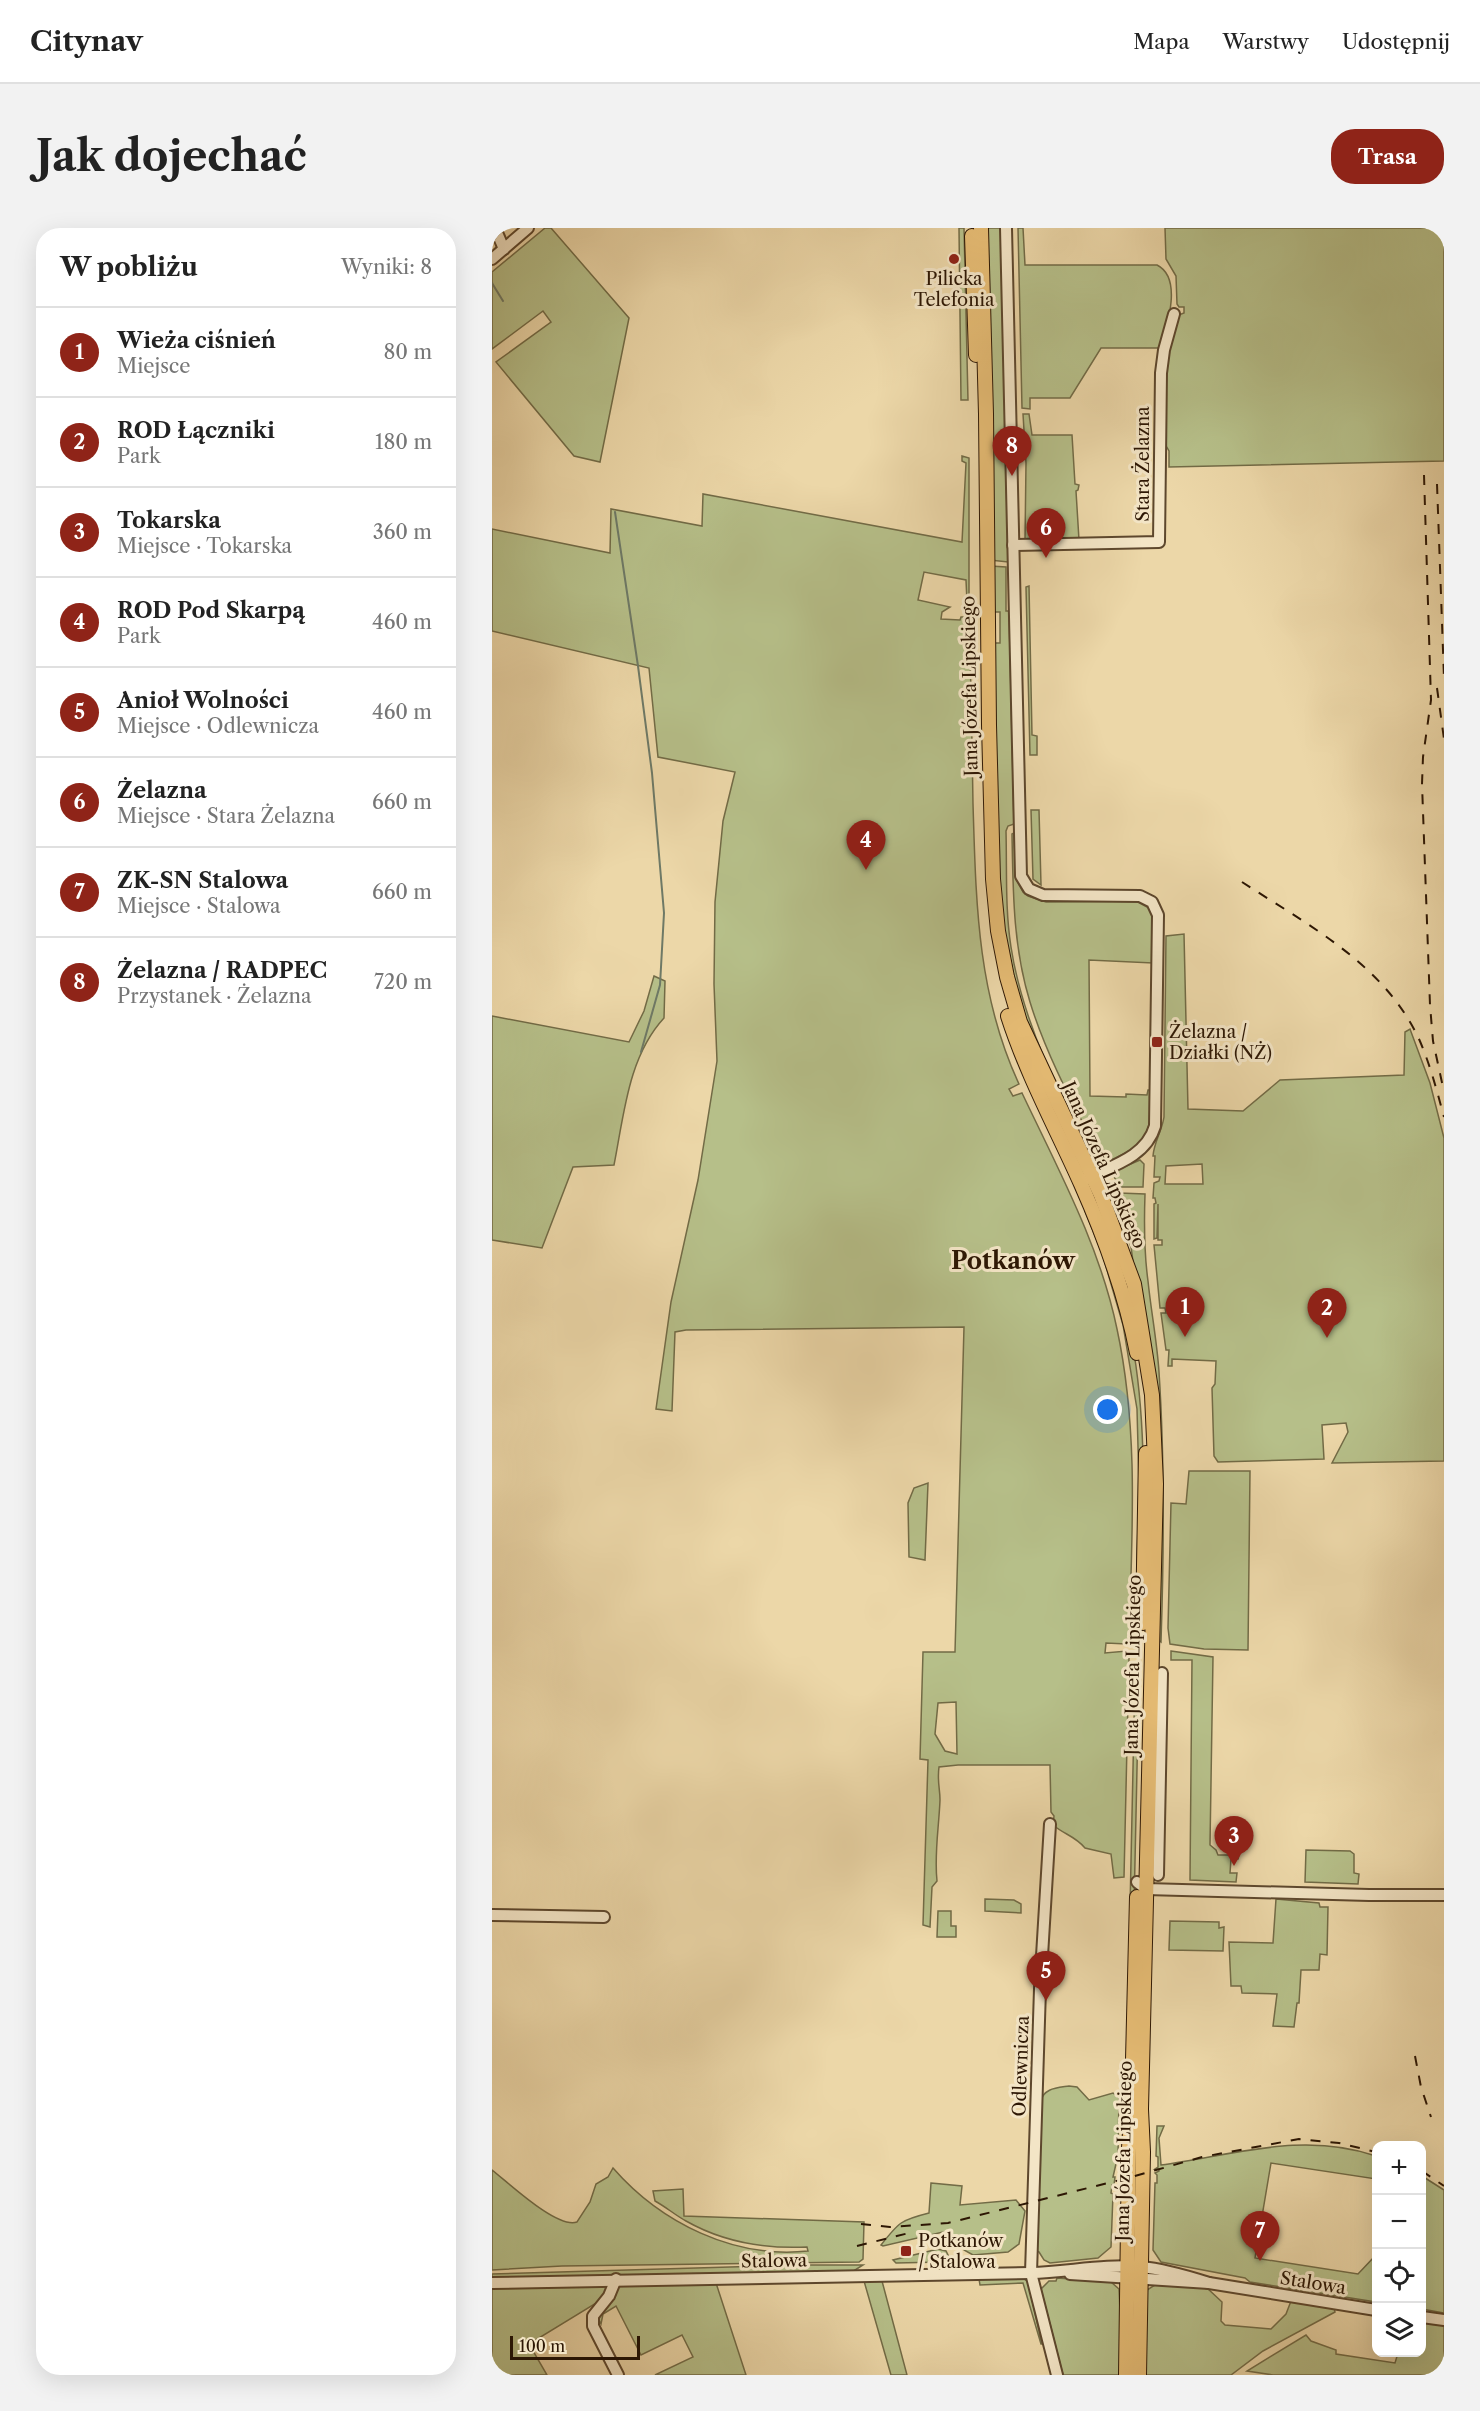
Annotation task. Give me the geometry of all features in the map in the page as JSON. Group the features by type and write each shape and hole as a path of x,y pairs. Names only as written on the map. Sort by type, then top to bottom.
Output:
{"main road":[{"name":"Jana Józefa Lipskiego","path":"972,228 977,414 978,650 986,909 995,969 1025,1065 1116,1231 1134,1284 1154,1409 1156,1484 1140,1889 1133,2273 1126,2375"},
{"name":"Jana Józefa Lipskiego","path":"981,228 986,414 987,657 996,919 1004,967 1020,1022 1086,1179"},
{"name":"Jana Józefa Lipskiego","path":"1133,2273 1139,2375"}],"street":[{"path":"495,228 504,249"},
{"path":"492,259 528,228"},
{"path":"1006,228 1022,879 1032,891 1048,896 1140,896 1152,902 1158,915 1155,1125 1149,1139 1136,1154 1086,1179"},
{"name":"Stara Żelazna","path":"1013,546 1159,542 1161,373 1164,350 1174,314"},
{"path":"1158,1875 1162,1673"},
{"name":"Odlewnicza","path":"1050,1824 1040,1989 1031,2273 1057,2375"},
{"path":"1140,1889 1444,1895"},
{"path":"492,1915 604,1917"},
{"path":"1017,2273 1025,2267 1031,2256 1037,2265 1052,2272"},
{"name":"Stalowa","path":"492,2283 1052,2272 1133,2273 1372,2309"},
{"path":"616,2279 609,2296 593,2316 593,2326 618,2375"},
{"path":"1426,2318 1444,2320"}],"green space":[{"path":"545,228 551,228 629,318 600,462 574,456 496,362 551,322 543,311 492,349 492,272"},
{"path":"959,228 964,228 968,400 961,400"},
{"path":"985,228 1001,228 1008,562 990,560"},
{"path":"1018,228 1023,228 1025,265 1157,265 1165,271 1169,280 1171,303 1161,348 1101,348 1070,398 1030,398 1030,409 1022,408"},
{"path":"1165,228 1444,228 1444,461 1169,467 1169,451 1165,444 1164,374 1176,316 1184,313 1184,307 1179,307 1177,304 1176,276 1166,259"},
{"path":"1023,414 1029,414 1032,435 1072,435 1075,484 1079,485 1076,491 1079,540 1025,541 1026,463"},
{"path":"962,456 969,458 969,602 967,602 966,580 924,572 918,600 950,607 942,612 941,619 960,620 961,617 969,617 973,804 981,947 995,1016 1005,1050 1019,1084 1009,1089 1013,1096 1022,1093 1077,1208 1110,1298 1117,1329 1129,1406 1131,1444 1129,1638 1127,1644 1106,1643 1105,1653 1127,1651 1129,1657 1124,1877 1114,1878 1111,1854 1085,1848 1053,1825 1050,1765 939,1767 937,1881 932,1887 930,1927 923,1925 928,1760 920,1759 923,1652 955,1652 964,1327 686,1330 675,1332 672,1411 656,1409 671,1302 698,1180 717,1061 714,984 715,902 723,821 735,772 658,757 649,668 492,631 492,529 610,553 611,509 702,526 703,494 962,542 966,463 962,461","holes":["956,1702 957,1754 945,1751 935,1734 938,1703"]},
{"path":"990,566 1006,567 1006,611 1009,611 1014,824 1008,826 1006,831 1007,904 1011,947 1024,1002 1044,1059 1070,1113 1099,1163 1093,1162 1022,1015 998,900 991,643 1000,643 1000,612 991,612"},
{"path":"1029,586 1032,735 1037,736 1037,755 1030,755 1026,587"},
{"path":"1031,810 1039,810 1041,885 1033,879"},
{"path":"1014,833 1016,879 1028,896 1046,902 1136,901 1149,908 1152,914 1153,963 1089,960 1090,1096 1147,1095 1148,1090 1152,1090 1150,1117 1145,1135 1132,1149 1107,1162 1090,1136 1049,1054 1024,981 1015,919 1012,834"},
{"path":"1184,934 1188,1109 1243,1111 1280,1080 1404,1075 1405,1032 1410,1029 1430,1083 1444,1138 1444,1461 1332,1463 1348,1432 1346,1423 1322,1425 1324,1459 1218,1462 1214,1456 1212,1388 1215,1384 1216,1361 1172,1359 1172,1366 1168,1366 1169,1350 1166,1350 1161,1313 1166,1313 1165,1308 1160,1308 1154,1245 1162,1245 1162,1240 1158,1240 1158,1204 1157,1238 1154,1239 1154,1204 1156,1203 1153,1198 1154,1183 1159,1181 1160,1177 1154,1177 1155,1156 1153,1156 1164,1117 1166,936","holes":["1202,1164 1203,1184 1165,1184 1166,1166"]},
{"path":"654,976 665,981 664,1018 642,1050 635,1068 629,1087 614,1165 573,1167 542,1248 492,1240 492,1016 629,1042 644,1011"},
{"path":"1140,1160 1144,1164 1143,1187 1119,1187 1112,1172"},
{"path":"1119,1193 1145,1194 1146,1259 1161,1406 1163,1541 1161,1642 1157,1639 1159,1448 1131,1247 1112,1199"},
{"path":"1089,1210 1134,1353 1139,1388 1142,1422 1143,1526 1140,1631 1135,1640 1139,1485 1137,1409 1123,1325 1102,1253 1085,1211"},
{"path":"1189,1471 1250,1471 1248,1650 1204,1649 1170,1644 1168,1628 1171,1503 1186,1504"},
{"path":"928,1483 925,1560 909,1557 908,1503 914,1488"},
{"path":"1171,1651 1213,1657 1210,1845 1218,1855 1239,1855 1238,1859 1231,1859 1230,1873 1237,1873 1236,1882 1190,1880 1192,1660 1171,1660"},
{"path":"1135,1676 1139,1676 1134,1908 1130,1908"},
{"path":"1306,1850 1350,1851 1354,1854 1354,1873 1359,1874 1358,1884 1305,1882"},
{"path":"985,1899 1014,1900 1021,1904 1021,1913 985,1911"},
{"path":"1276,1899 1319,1903 1320,1907 1328,1907 1327,1955 1320,1954 1319,1970 1301,1970 1299,2003 1297,2003 1294,2027 1273,2026 1277,1994 1242,1993 1241,1986 1231,1986 1229,1942 1273,1943"},
{"path":"938,1911 951,1911 951,1926 956,1926 956,1937 937,1937"},
{"path":"1170,1921 1219,1922 1219,1928 1224,1927 1223,1951 1169,1950"},
{"path":"1069,2086 1077,2087 1089,2100 1113,2093 1119,2098 1118,2155 1111,2193 1113,2194 1111,2247 1098,2258 1050,2263 1036,2251 1040,2102 1048,2091"},
{"path":"1157,2126 1164,2126 1159,2138 1161,2165 1268,2147 1295,2145 1322,2145 1372,2155 1372,2178 1271,2163 1255,2258 1358,2274 1372,2259 1372,2301 1250,2282 1245,2278 1161,2262 1153,2250 1155,2183 1157,2183 1155,2173 1159,2171 1155,2169 1158,2167"},
{"path":"613,2168 632,2188 676,2221 726,2243 753,2249 780,2252 808,2251 807,2247 776,2247 745,2243 715,2234 686,2221 655,2201 653,2191 683,2189 684,2216 864,2222 863,2259 859,2262 562,2266 492,2270 492,2170 546,2212 558,2219 577,2222 590,2202 596,2184 608,2177"},
{"path":"1426,2179 1444,2190 1444,2313 1426,2310"},
{"path":"931,2183 962,2186 960,2205 1016,2200 1025,2211 1019,2244 1008,2252 973,2255 964,2250 960,2239 943,2232 881,2245 901,2223 929,2213"},
{"path":"938,2249 946,2251 950,2259 942,2262 896,2263 893,2260"},
{"path":"863,2265 852,2272 492,2278 492,2274"},
{"path":"1023,2278 1028,2282 1042,2344 1023,2283 980,2285 979,2279"},
{"path":"1057,2278 1111,2282 1119,2289 1123,2375 1063,2375 1041,2289 1049,2281 1056,2281"},
{"path":"864,2281 882,2281 907,2375 891,2375"},
{"path":"716,2283 746,2375 655,2375 693,2357 682,2335 641,2355 616,2306 603,2314 601,2324 598,2318 617,2284"},
{"path":"606,2285 608,2290 598,2302 529,2344 547,2375 492,2375 492,2288"},
{"path":"1155,2285 1207,2288 1222,2302 1221,2321 1225,2325 1271,2329 1286,2314 1291,2301 1334,2308 1335,2312 1263,2351 1231,2375 1142,2375 1147,2290"},
{"path":"1426,2322 1444,2324 1444,2375 1273,2375 1247,2371 1306,2335 1311,2341 1336,2350 1336,2354 1395,2363 1397,2357 1426,2357"}],"waterway":[{"path":"492,283 503,301"},
{"path":"615,512 652,773 664,913 660,985 641,1052"}],"railway":[{"path":"1424,475 1431,700 1423,757 1422,784 1430,1005 1433,1041 1444,1092"},
{"path":"1437,484 1444,678"},
{"path":"1437,688 1444,739"},
{"path":"1242,882 1342,948 1386,989 1404,1012 1419,1039 1444,1117"},
{"path":"1415,2056 1421,2087 1431,2117"},
{"path":"861,2224 890,2227 948,2223 1202,2157 1299,2139 1339,2143 1372,2151"},
{"path":"1426,2174 1444,2186"},
{"path":"857,2246 913,2232"}],"place":[{"name":"Pilicka Telefonia","path":"954,259"},
{"name":"Żelazna / RADPEC","path":"1012,476"},
{"name":"Żelazna","path":"1046,558"},
{"name":"ROD Pod Skarpą","path":"866,870"},
{"name":"Żelazna / Działki (NŻ)","path":"1157,1042"},
{"name":"Wieża ciśnień","path":"1185,1337"},
{"name":"ROD Łączniki","path":"1327,1338"},
{"name":"Tokarska","path":"1234,1866"},
{"name":"Anioł Wolności","path":"1046,2001"},
{"name":"Potkanów / Stalowa","path":"906,2251"},
{"name":"ZK-SN Stalowa","path":"1260,2261"}],"district":[{"name":"Potkanów","path":"1013,1261"}]}
